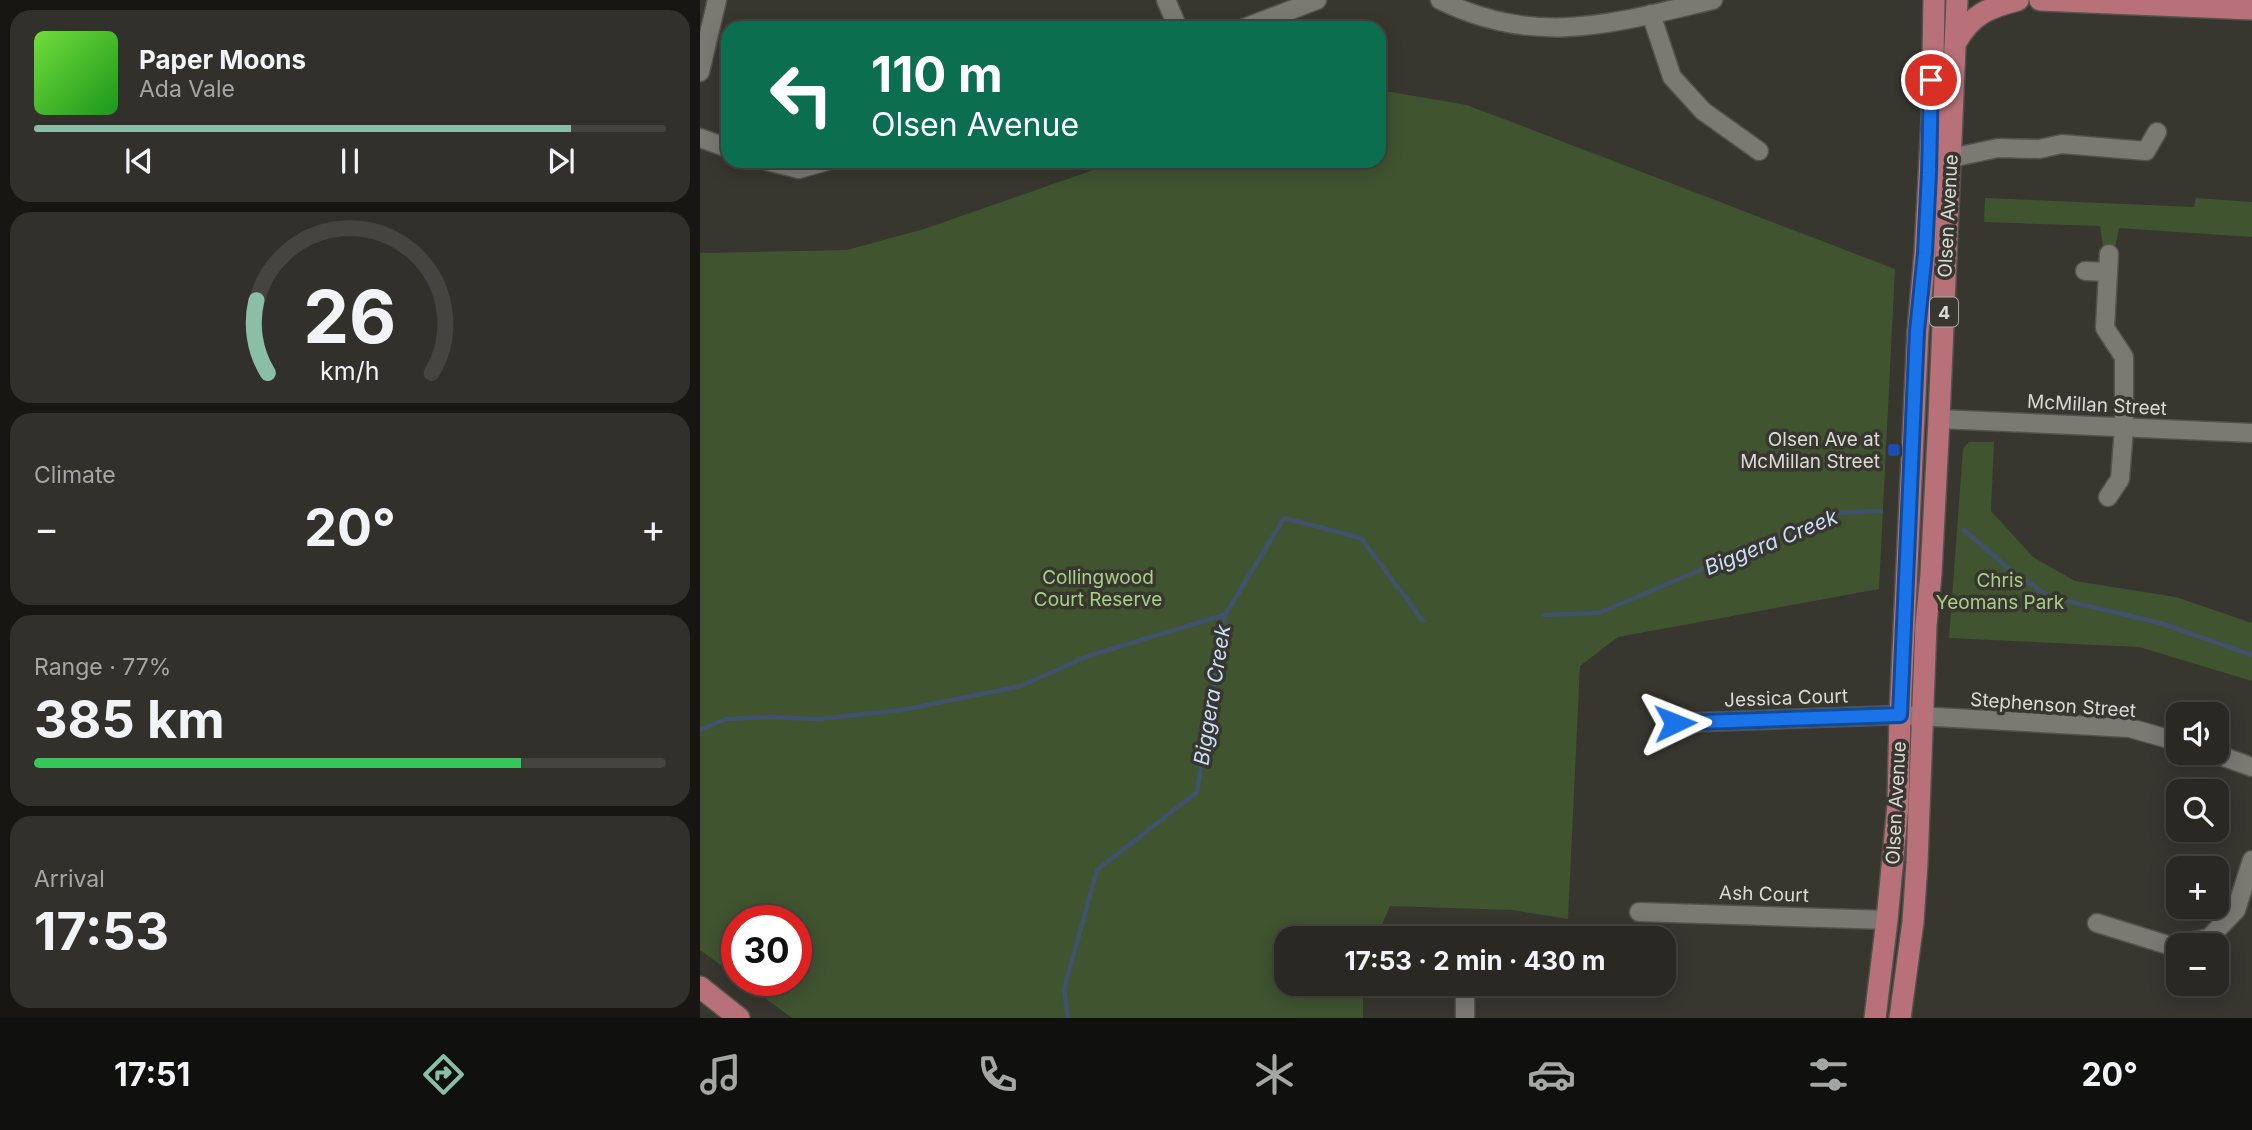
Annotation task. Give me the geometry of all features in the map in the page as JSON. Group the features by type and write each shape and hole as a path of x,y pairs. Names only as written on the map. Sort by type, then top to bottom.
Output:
{"main road":[{"name":"Olsen Avenue","path":"1875,1018 1898,805 1917,331 1930,160 1934,0"},
{"name":"Olsen Avenue","path":"1900,1018 1914,899 1957,0"},
{"path":"1956,42 1968,23 1981,14 1990,8 2018,0"},
{"path":"2040,0 2252,9"},
{"path":"700,987 739,1018"}],"street":[{"path":"700,72 717,0"},
{"path":"1166,0 1175,21"},
{"path":"1262,21 1317,0"},
{"path":"1440,0 1485,18 1517,26 1546,28 1607,24 1713,0"},
{"path":"1651,14 1672,77 1703,111 1759,151"},
{"path":"1951,158 1998,148 2039,149 2063,145 2146,151 2157,132"},
{"path":"700,138 721,146"},
{"path":"2085,271 2108,263 2105,328 2124,357 2124,428 2120,479 2108,497"},
{"name":"McMillan Street","path":"1939,419 2252,433"},
{"name":"Jessica Court","path":"1675,723 1900,715 1924,718"},
{"name":"Stephenson Street","path":"1924,718 2130,729 2166,739"},
{"path":"2229,759 2252,767"},
{"path":"2096,923 2171,946 2209,938 2236,910 2252,860"},
{"name":"Ash Court","path":"1639,912 1887,920"},
{"path":"1465,996 1465,1018"}],"green space":[{"name":"Collingwood Court Reserve","path":"1386,91 1467,105 1895,269 1879,589 1618,637 1580,666 1568,919 1512,910 1390,906 1381,926 1274,926 1274,996 1363,996 1363,1018 792,1018 762,996 812,996 812,905 721,905 721,965 700,950 700,253 847,250 924,229 1099,168 1386,168"},
{"path":"1985,198 2194,207 2196,198 2252,202 2252,237 2119,228 2115,248 2103,247 2100,226 1984,222"},
{"name":"Chris Yeomans Park","path":"1969,442 1994,442 1991,511 2033,557 2075,581 2176,597 2252,623 2252,681 2139,647 1949,638 1963,449"}],"waterway":[{"name":"Biggera Creek","path":"1544,615 1599,613 1834,513 1881,511"},
{"name":"Biggera Creek","path":"1068,1018 1064,989 1097,870 1197,792 1225,615 1284,518 1361,538 1423,621"},
{"name":"Biggera Creek","path":"1964,530 2009,569 2050,597 2160,623 2252,655"},
{"path":"700,730 726,719 818,719 902,710 1021,686 1088,656 1224,615"}],"place":[{"name":"Olsen Ave at McMillan Street","path":"1894,450"}],"route":[{"path":"1675,723 1900,715 1917,331 1925,253 1932,120 1931,80"}]}
